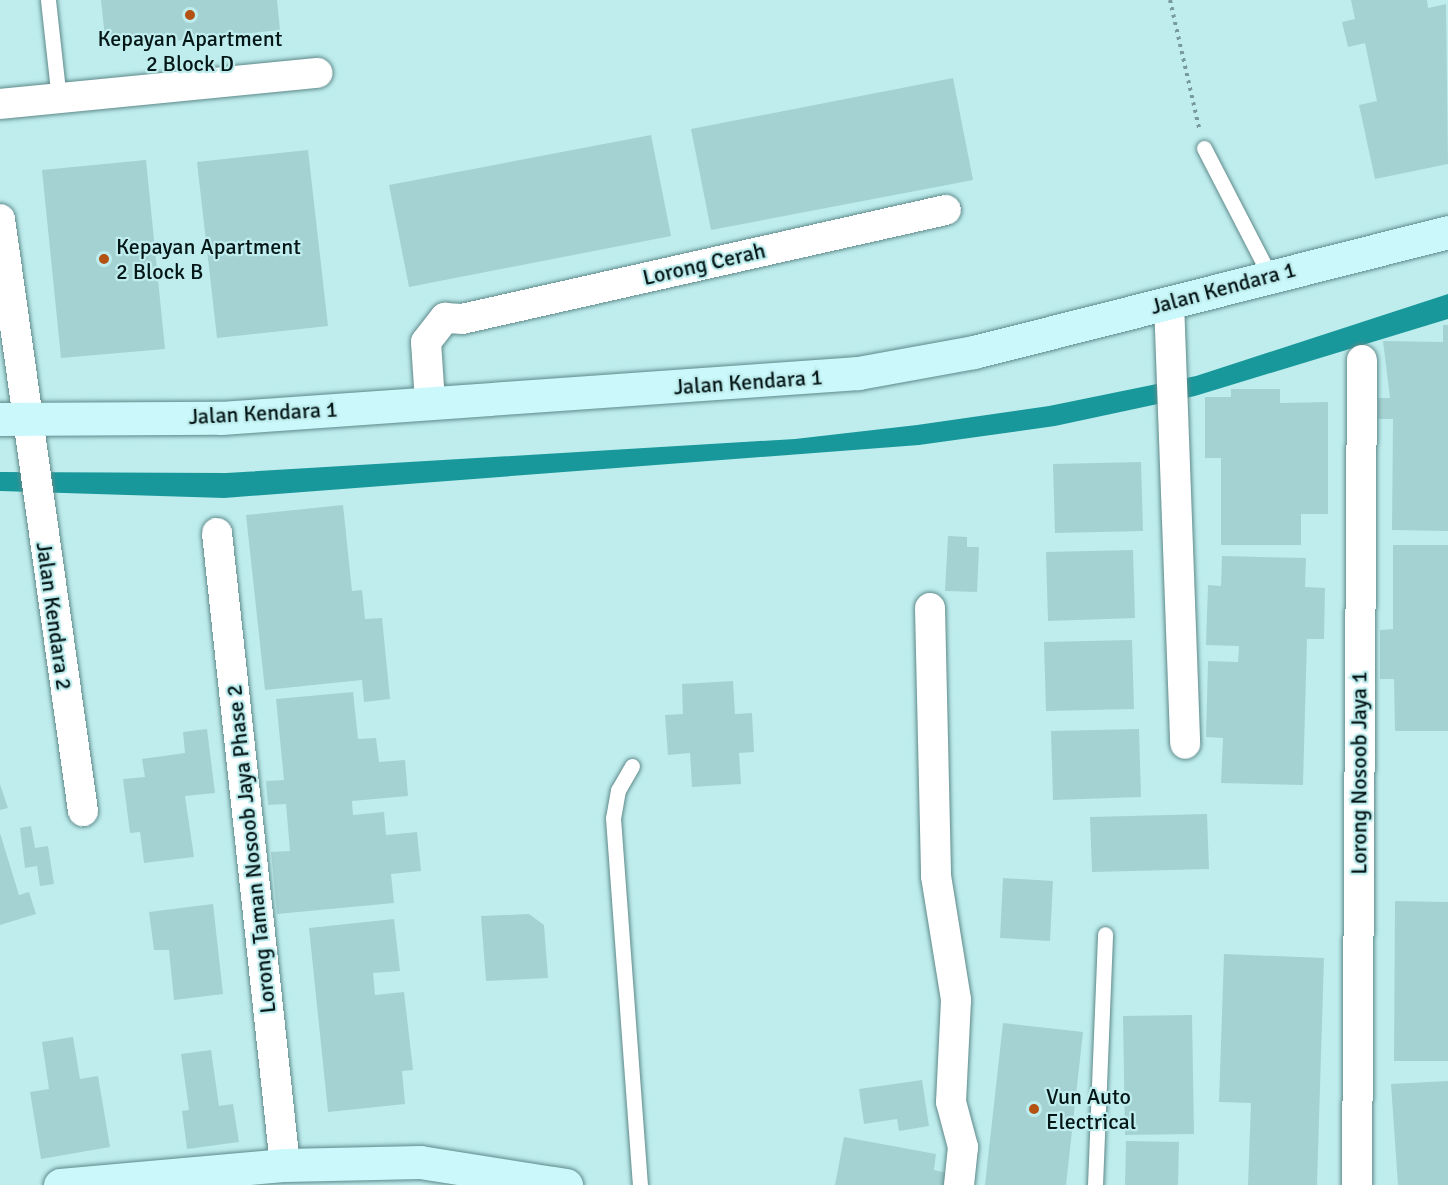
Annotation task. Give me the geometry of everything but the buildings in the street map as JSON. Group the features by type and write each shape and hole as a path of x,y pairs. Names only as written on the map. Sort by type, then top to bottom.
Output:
{"street":[{"path":"0,104 317,73"},
{"name":"Lorong Cerah","path":"439,401 446,351 462,319 946,210"},
{"name":"Jalan Kendara 2","path":"0,219 16,419 34,482 83,811"},
{"name":"Jalan Kendara 1","path":"16,419 221,418 439,401 858,374 974,352 1269,274 1448,232"},
{"path":"1169,302 1185,744"},
{"name":"Lorong Nosoob Jaya 1","path":"1356,1185 1362,360"},
{"name":"Lorong Taman Nosoob Jaya Phase 2","path":"217,533 299,1171"},
{"path":"930,608 936,876 956,1000 951,1102 963,1147 959,1185"},
{"path":"60,1185 299,1171 459,1165 566,1185"}],"lane":[{"path":"48,0 59,99"},
{"path":"1204,148 1269,274"},
{"path":"632,766 618,790 613,818 640,1185"},
{"path":"1095,1185 1105,934"}],"path":[{"path":"1170,0 1204,148"}],"water":[{"path":"1448,294 1448,319 1195,396 1055,426 919,445 224,498 0,491 0,472 226,473 795,439 917,425 1049,406 1196,376"}],"place":[{"name":"Kepayan Apartment 2 Block D","path":"190,15"},
{"name":"Kepayan Apartment 2 Block B","path":"104,259"},
{"name":"Vun Auto Electrical","path":"1034,1109"}]}
